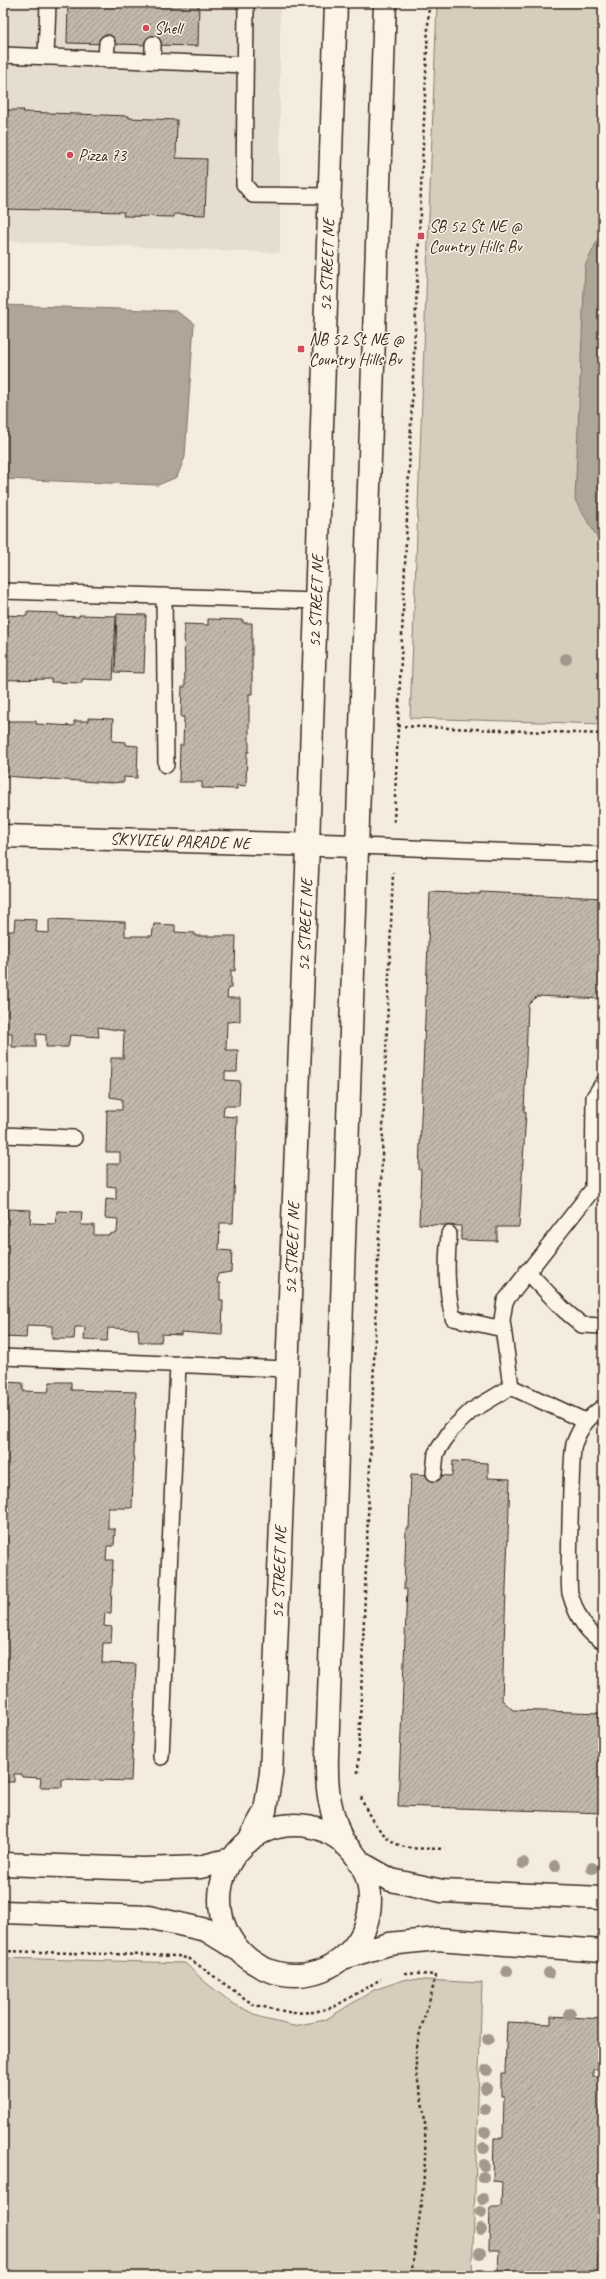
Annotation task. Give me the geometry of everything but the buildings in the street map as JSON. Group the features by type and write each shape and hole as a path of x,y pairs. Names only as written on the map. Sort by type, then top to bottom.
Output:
{"street":[{"path":"326,3 336,26"},
{"name":"52 STREET NE","path":"248,1842 265,1811 271,1773 308,845 336,3"},
{"path":"343,1843 332,1815 326,1781 385,3"},
{"name":"SKYVIEW PARADE NE","path":"3,836 357,846"},
{"path":"240,1951 227,1932 220,1908 222,1882 232,1859 248,1842 269,1830 287,1825 304,1826 322,1830 343,1843 360,1862 390,1880 436,1890 603,1898"},
{"path":"3,1864 144,1869 200,1867 232,1859"},
{"path":"343,1958 358,1940 367,1922 370,1901 367,1881 360,1862"},
{"path":"3,1912 148,1917 206,1930 240,1951 258,1965 279,1974 302,1975 324,1969 343,1958 389,1944 437,1939 603,1951"}],"lane":[{"path":"46,57 48,3"},
{"path":"244,3 246,9 244,184 253,195 330,196"},
{"path":"106,60 107,43"},
{"path":"153,44 153,62"},
{"path":"3,56 245,65"},
{"path":"3,591 316,601"},
{"path":"164,596 166,765"},
{"path":"357,846 603,855"},
{"path":"511,1387 502,1320 505,1300 527,1271 598,1189 594,1098 603,1083"},
{"path":"3,1135 74,1138"},
{"path":"449,1234 446,1258 446,1289 453,1318 503,1329"},
{"path":"527,1271 564,1310 582,1325 603,1326"},
{"path":"3,1357 287,1369"},
{"path":"161,1757 178,1364"},
{"path":"511,1387 585,1421"},
{"path":"434,1473 436,1453 451,1430 471,1411 511,1387"},
{"path":"603,1407 585,1421 574,1446 570,1590 577,1614 595,1637 603,1641"}],"path":[{"path":"358,1780 398,726 429,3"},
{"path":"398,726 603,734"},
{"path":"360,1794 366,1812 382,1832 402,1846 445,1849"},
{"path":"411,2276 425,2185 425,2126 416,2059 418,2041 433,1992 435,1975"}],"shaded area":[{"path":"3,3 280,3 280,253 3,241"},
{"path":"437,3 603,3 603,724 410,718"},
{"path":"603,229 603,547 575,500 585,266"},
{"path":"3,305 176,311 194,323 185,457 177,477 158,485 3,479"},
{"path":"3,1958 185,1963 205,1982 232,2003 264,2019 294,2026 325,2020 374,1990 406,1979 482,1983 472,2276 3,2276"}],"place":[{"name":"Shell","path":"146,28"},
{"name":"Pizza 73","path":"70,155"},
{"name":"SB 52 St NE @ Country Hills Bv","path":"421,236"},
{"name":"NB 52 St NE @ Country Hills Bv","path":"301,349"}]}
